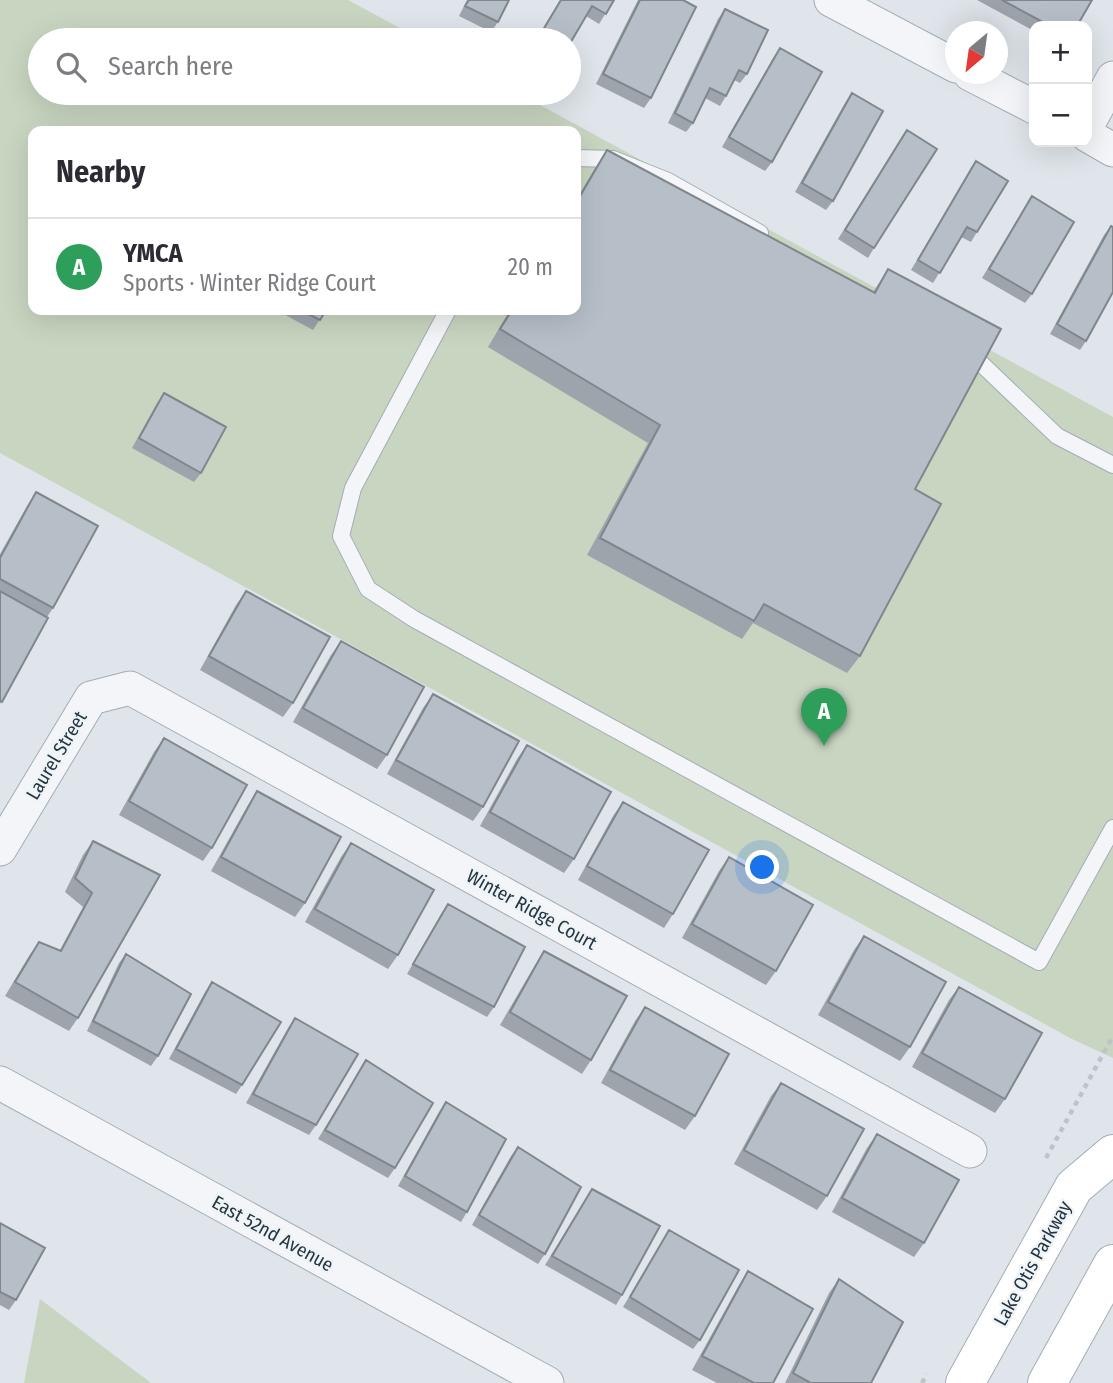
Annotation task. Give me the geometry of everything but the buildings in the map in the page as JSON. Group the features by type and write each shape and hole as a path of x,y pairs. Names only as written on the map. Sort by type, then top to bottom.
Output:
{"main road":[{"name":"Lake Otis Parkway","path":"965,1383 1074,1187 1113,1154"},
{"path":"1047,1383 1113,1264"}],"street":[{"path":"831,0 945,60"},
{"path":"1092,117 1113,78"},
{"path":"989,84 1029,104"},
{"path":"1092,138 1113,149"},
{"name":"Winter Ridge Court","path":"91,698 130,688 970,1151"},
{"name":"Laurel Street","path":"0,849 91,698"},
{"name":"East 52nd Avenue","path":"0,1083 547,1383"}],"lane":[{"path":"581,158 613,159 668,181 777,243"},
{"path":"445,315 353,488 341,536 368,589 425,625 1040,962 1113,828"},
{"path":"959,345 971,352 1057,436 1113,465"}],"green space":[{"path":"0,0 348,0 400,28 28,28 28,105 540,105 579,126 28,126 28,315 581,315 581,127 1113,417 1113,1058 1072,1039 0,453"},
{"path":"40,1299 151,1383 24,1383"}],"place":[{"name":"YMCA","path":"824,746"}]}
